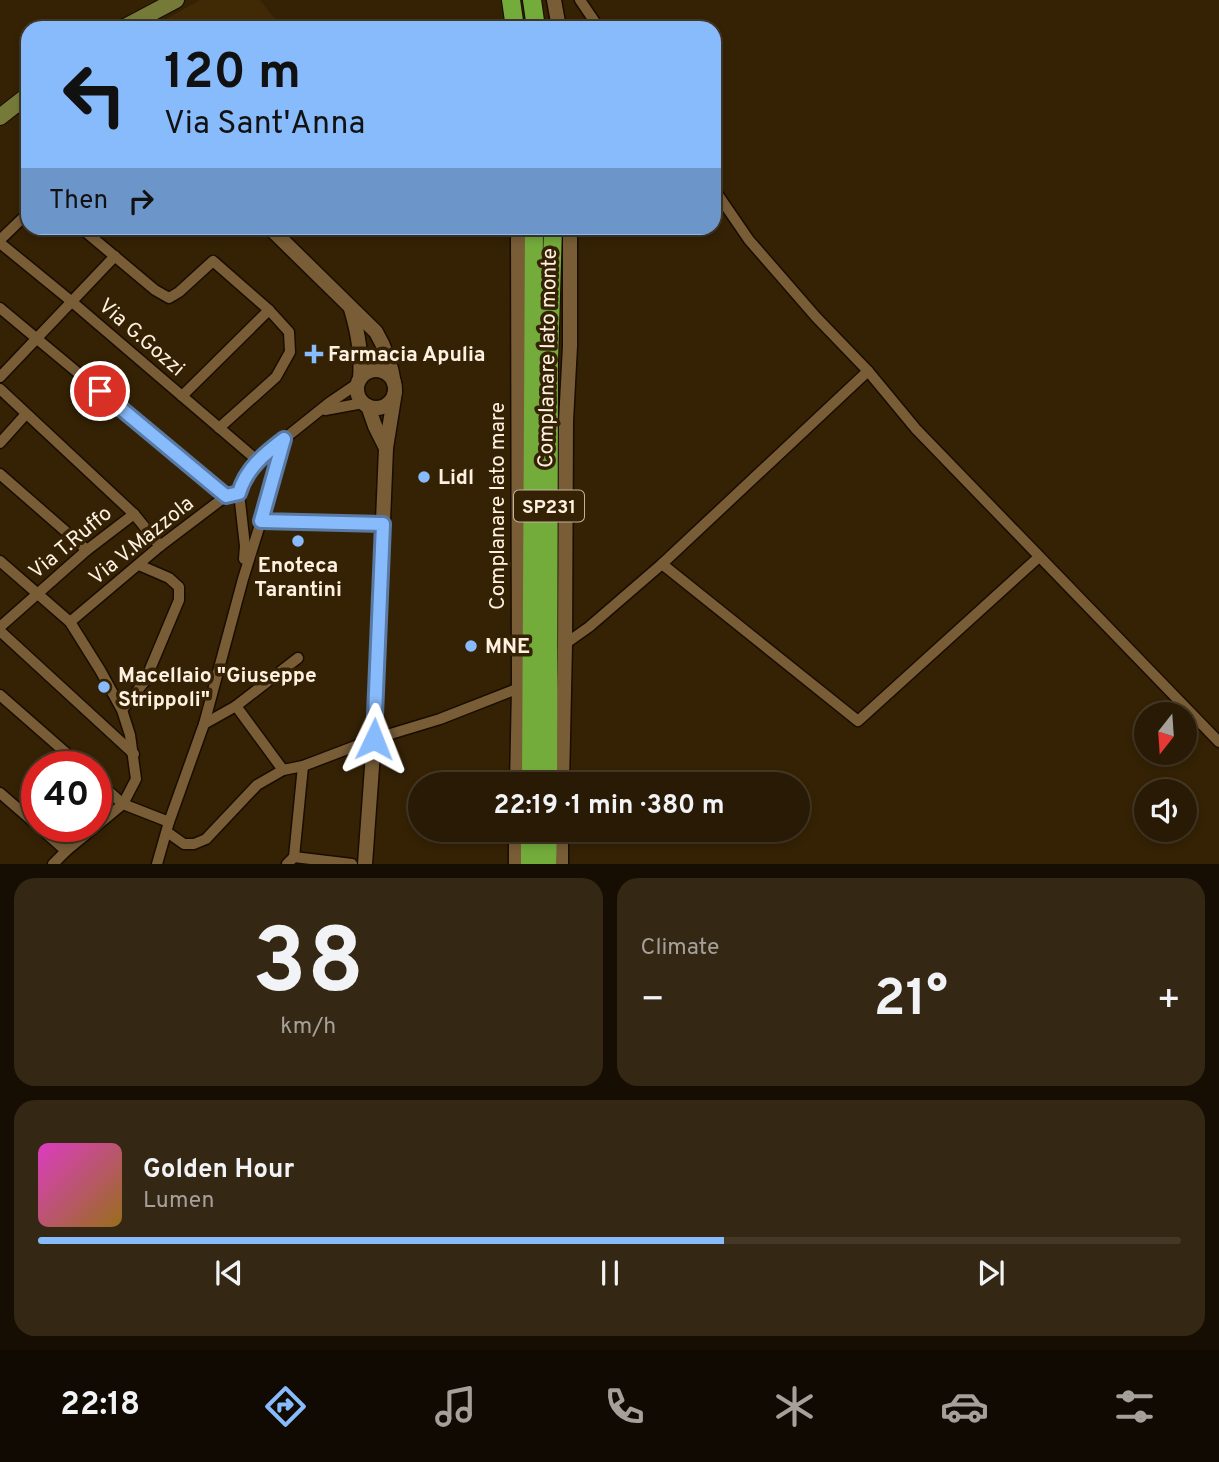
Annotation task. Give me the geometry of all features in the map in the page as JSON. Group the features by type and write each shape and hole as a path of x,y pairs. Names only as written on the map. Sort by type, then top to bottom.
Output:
{"highway":[{"path":"511,0 514,21"},
{"path":"532,0 535,21"},
{"name":"SP231","path":"531,772 534,235"},
{"name":"SP231","path":"548,772 549,362 553,235"},
{"path":"530,842 530,863"},
{"path":"547,863 548,842"}],"main road":[{"path":"136,21 176,0"},
{"path":"0,117 21,106"}],"street":[{"path":"503,0 506,21"},
{"path":"554,0 558,21"},
{"path":"580,0 594,21"},
{"path":"721,200 748,240 816,317 869,371 916,429 1219,742"},
{"path":"0,241 21,220"},
{"path":"90,235 155,290 169,298 213,261 269,310 289,332 290,352 276,377 219,428"},
{"path":"277,235 376,332 391,363 394,388 386,448 374,739 365,863"},
{"name":"Complanare lato mare","path":"517,772 518,235"},
{"name":"Complanare lato monte","path":"562,772 570,235"},
{"name":"Via G.Gozzi","path":"0,241 258,461"},
{"path":"0,377 115,256"},
{"path":"0,308 226,496"},
{"path":"350,308 360,347 358,394 366,404 386,448"},
{"path":"182,396 269,310"},
{"path":"243,579 245,546 239,493 242,481 250,469 329,403 359,382 369,371 387,373 394,388 385,406 374,408 366,404 332,407 319,412"},
{"path":"565,644 589,627 662,564 869,371"},
{"path":"0,389 134,514 160,545"},
{"path":"0,443 26,414"},
{"path":"157,863 204,724 284,439"},
{"path":"0,474 87,550"},
{"name":"Via V.Mazzola","path":"70,622 160,545 226,496 239,493"},
{"name":"Via T.Ruffo","path":"0,629 87,550 134,514"},
{"path":"261,521 383,524"},
{"path":"662,564 858,721 1040,557"},
{"path":"0,561 70,622 122,710 134,754 136,779 124,804 53,863"},
{"path":"122,710 145,681 179,600 179,587 169,578 139,565"},
{"path":"0,629 134,754"},
{"path":"204,724 236,706 298,658"},
{"path":"112,794 124,804 168,827 184,844 194,844 206,839 257,785 283,770 303,766 374,739 440,719 519,688"},
{"path":"0,695 63,751"},
{"path":"236,706 283,770"},
{"path":"303,766 290,860 352,863"},
{"path":"0,793 21,812"},
{"path":"56,842 66,851"},
{"path":"516,842 516,863"},
{"path":"561,842 561,863"}],"shaded area":[{"path":"200,0 260,0 276,21 162,21"}],"place":[{"name":"Farmacia Apulia","path":"314,354"},
{"name":"Lidl","path":"424,477"},
{"name":"Enoteca Tarantini","path":"298,541"},
{"name":"MNE","path":"471,646"},
{"name":"Macellaio \"Giuseppe Strippoli\"","path":"104,687"}],"route":[{"path":"100,391 226,496 239,493 242,481 250,469 284,439 261,521 383,524 374,739"}]}
